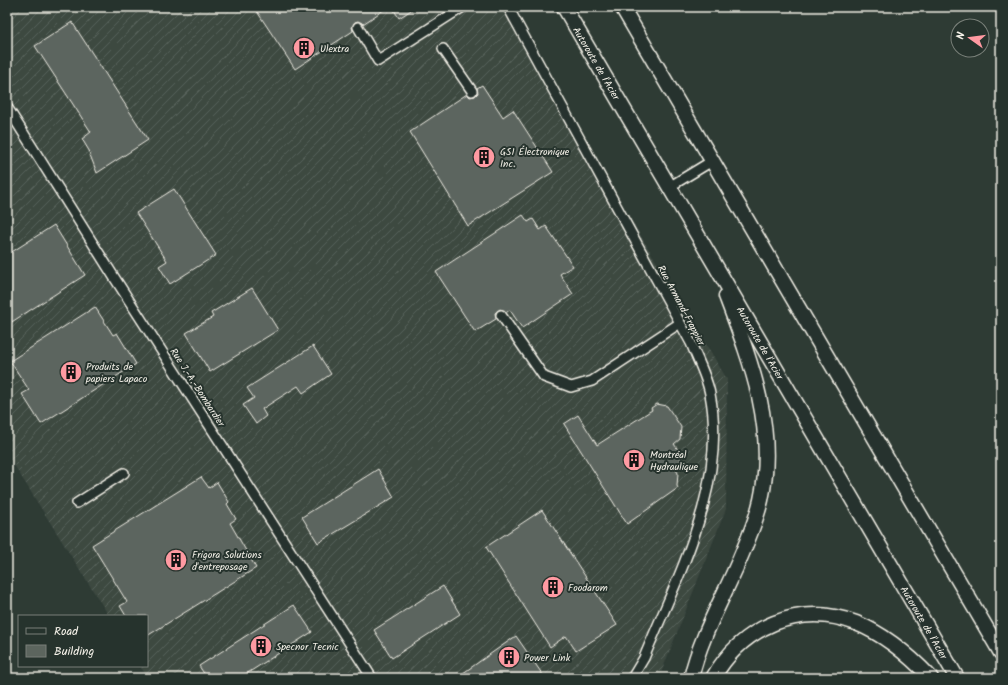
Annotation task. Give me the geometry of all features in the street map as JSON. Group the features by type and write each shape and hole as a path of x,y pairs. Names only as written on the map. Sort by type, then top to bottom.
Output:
{"highway":[{"name":"Autoroute de l'Acier","path":"564,7 957,678"},
{"path":"622,7 1001,653"},
{"path":"691,678 701,648 752,529 761,500 765,458 763,414 754,374 711,257"},
{"path":"714,678 728,655 752,634 781,621 812,615 833,616 863,626 904,653 931,678"}],"street":[{"path":"358,27 378,61 463,7"},
{"name":"Rue Armand-Frappier","path":"508,7 691,343 710,393 714,428 710,468 700,520 644,658 632,678"},
{"path":"443,49 472,91"},
{"name":"Rue J.-A.-Bombardier","path":"7,107 114,277 372,678"},
{"path":"669,187 712,161"},
{"path":"501,315 544,377 571,387 592,381 680,323"},
{"path":"77,503 124,473"}],"shaded area":[{"path":"7,7 503,7 727,379 726,509 659,678 148,678 141,667 148,667 148,615 108,615 7,454"}],"building":[{"name":"Ulextra","path":"254,7 388,7 363,24 358,21 355,22 352,27 353,31 295,69"},
{"path":"392,7 416,7 399,18"},
{"path":"72,22 148,140 97,173 90,155 91,154 82,139 91,132 35,46"},
{"name":"GSI Électronique Inc.","path":"482,85 503,117 513,110 553,172 468,226 410,132 467,94 470,97 475,96 478,93 477,88"},
{"path":"174,189 216,255 170,284 159,266 167,261 136,213"},
{"path":"523,215 528,222 533,219 540,230 546,226 573,266 560,274 573,294 522,328 510,310 506,312 500,309 495,313 496,319 475,332 436,272"},
{"path":"54,225 85,275 7,325 7,255"},
{"path":"252,288 278,330 210,372 186,333 213,317 211,313"},
{"name":"Produits de papiers Lapaco","path":"95,307 113,335 117,333 136,364 41,424 22,394 29,390 10,361"},
{"path":"313,346 331,374 303,393 298,386 262,409 266,416 256,424 243,405 254,398 247,388"},
{"name":"Montréal Hydraulique","path":"657,404 667,406 681,427 680,439 674,444 682,455 679,466 675,468 678,473 678,488 627,524 564,424 578,415 597,445 652,410 651,408"},
{"path":"378,469 394,497 318,543 302,517"},
{"name":"Frigora Solutions d'entreposage","path":"201,477 209,488 217,482 229,502 227,504 236,519 230,523 256,568 148,635 148,615 125,615 120,606 127,602 92,545"},
{"name":"Foodarom","path":"542,510 617,625 576,651 566,636 550,647 486,547"},
{"path":"443,586 460,614 392,658 374,630"},
{"name":"Specnor Tecnic","path":"294,605 312,632 240,678 207,678 199,666"},
{"name":"Power Link","path":"516,636 545,678 456,678"}],"place":[{"name":"Ulextra","path":"304,48"},
{"name":"GSI Électronique Inc.","path":"484,157"},
{"name":"Produits de papiers Lapaco","path":"71,372"},
{"name":"Montréal Hydraulique","path":"634,460"},
{"name":"Frigora Solutions d'entreposage","path":"176,560"},
{"name":"Foodarom","path":"553,587"},
{"name":"Specnor Tecnic","path":"261,646"},
{"name":"Power Link","path":"509,657"}]}
